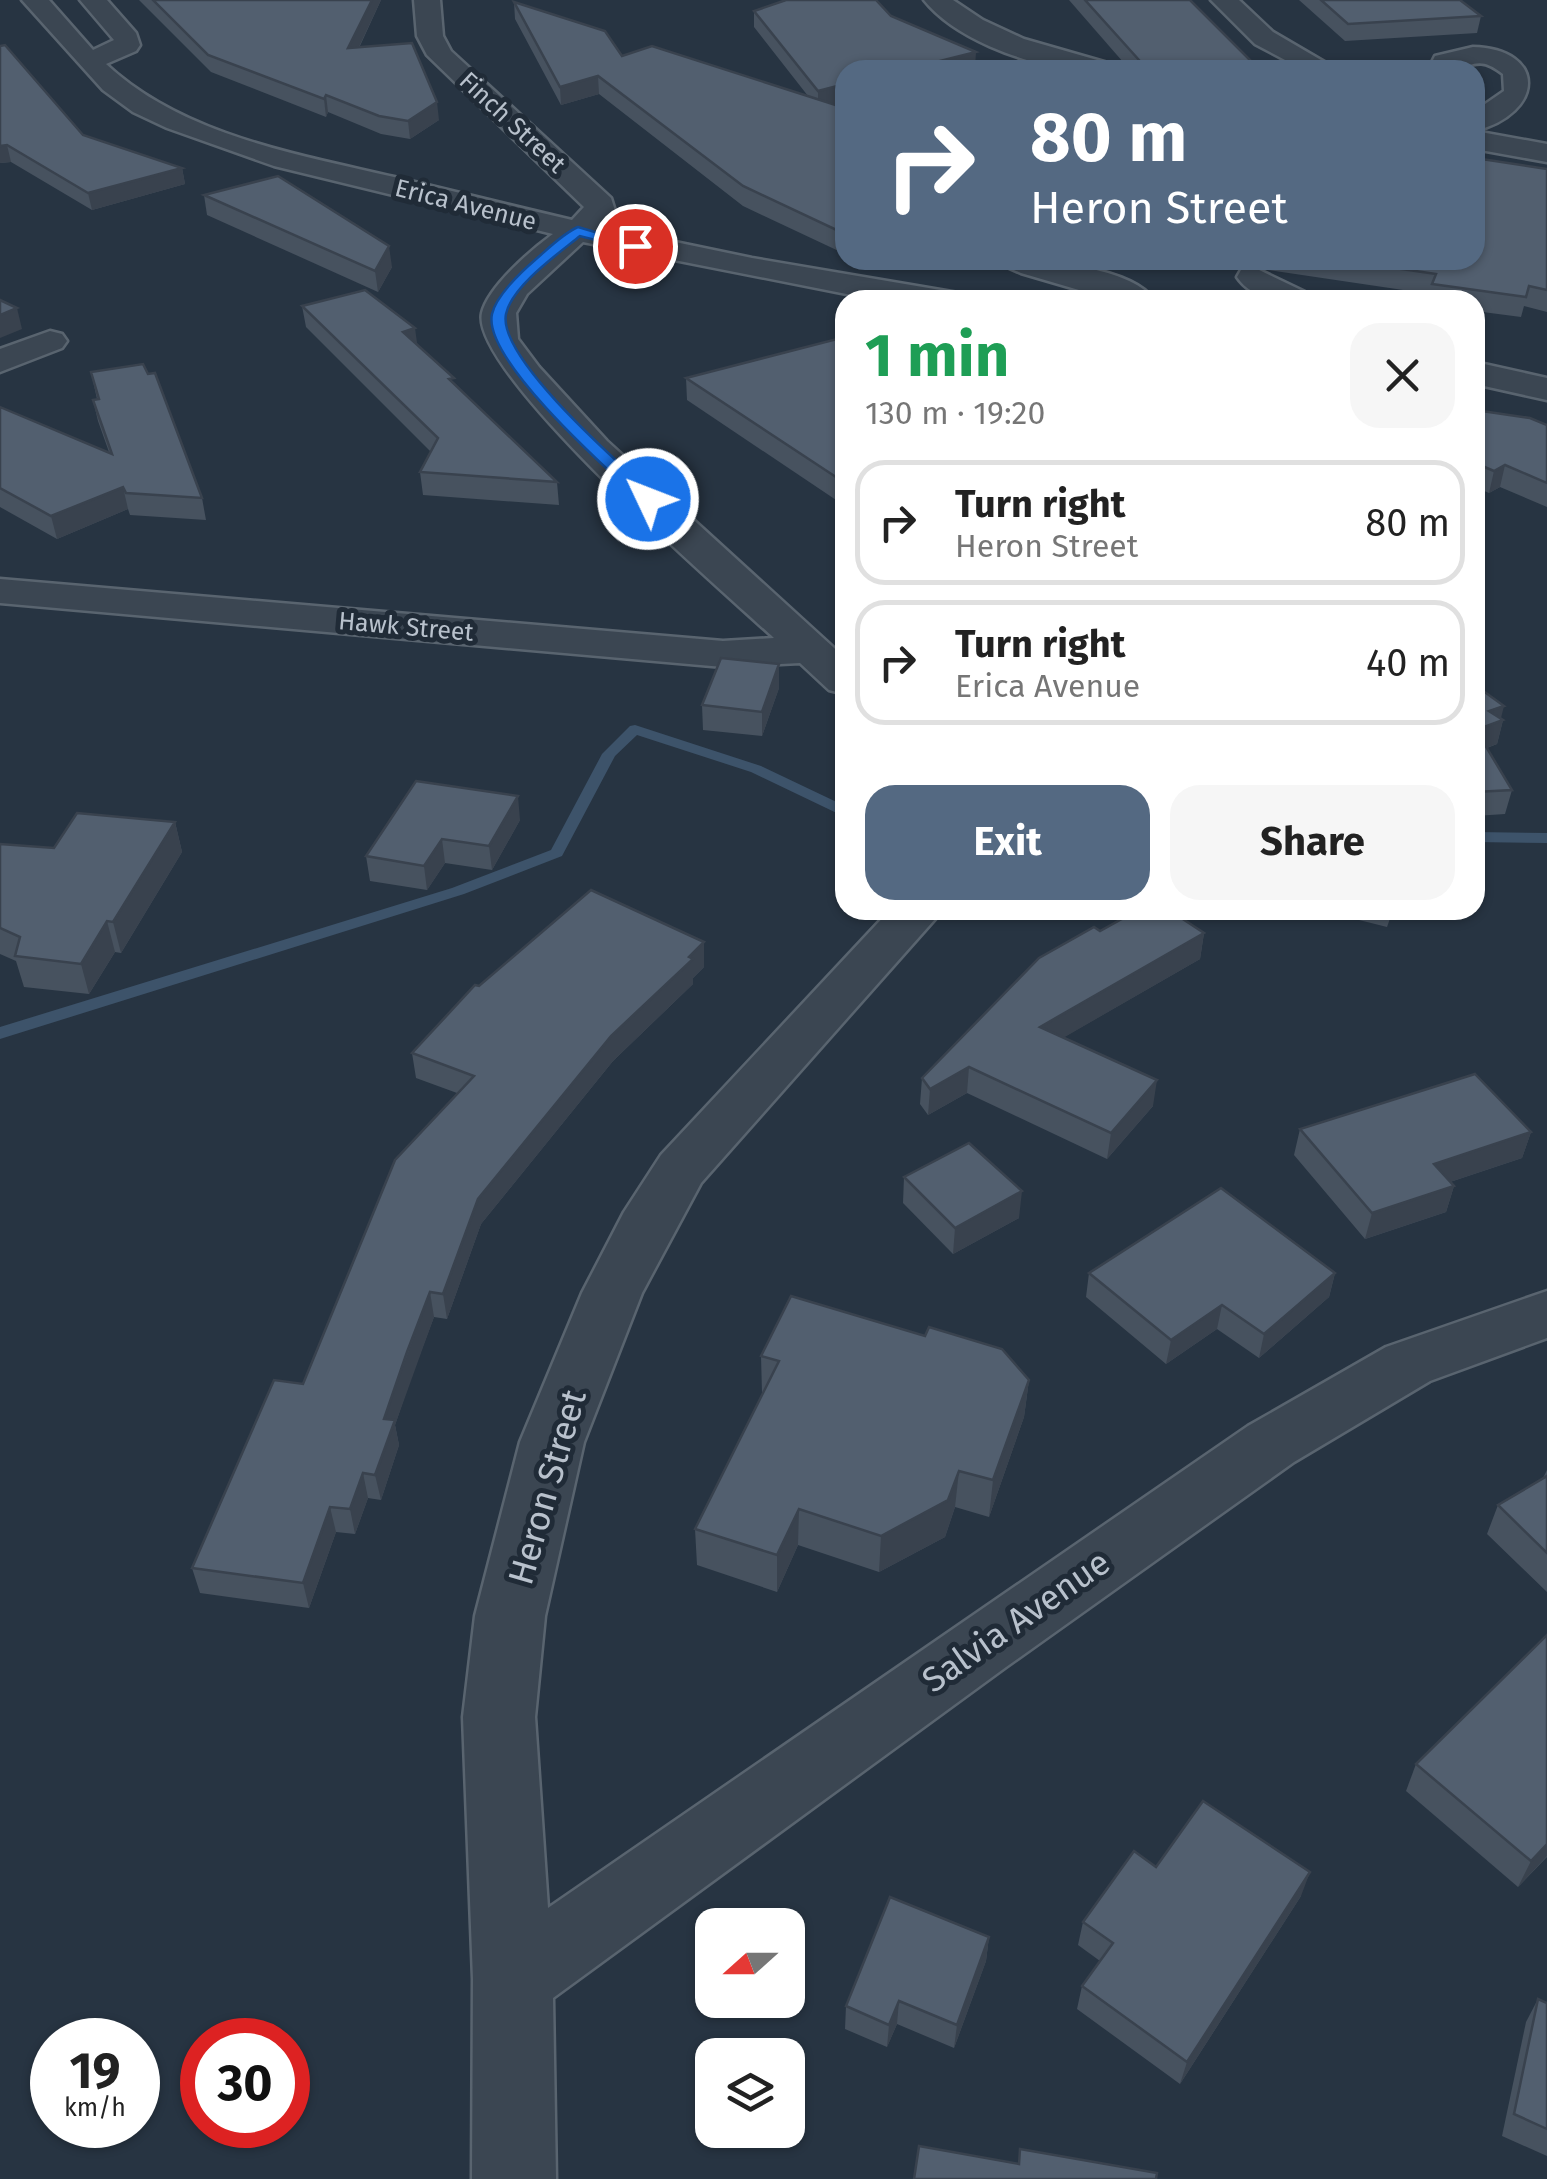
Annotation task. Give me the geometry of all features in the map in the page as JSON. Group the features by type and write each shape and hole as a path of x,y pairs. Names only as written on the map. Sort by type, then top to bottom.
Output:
{"street":[{"name":"Erica Avenue","path":"35,0 90,61 140,104 200,131 378,182 578,231 823,284 869,290"},
{"path":"90,61 122,49 127,39 93,0"},
{"name":"Finch Street","path":"427,0 430,36 440,54 600,205 600,214 578,231"},
{"path":"937,0 982,31 1071,60"},
{"path":"1224,0 1264,38 1305,60"},
{"path":"1451,60 1466,55 1500,58 1510,64 1520,82 1520,93 1513,104 1485,114"},
{"path":"1485,115 1529,119"},
{"path":"1485,142 1547,153"},
{"path":"578,231 548,253 513,290 499,312 501,339 526,376 594,449 835,671"},
{"path":"1045,270 1116,290"},
{"path":"1253,277 1277,290"},
{"path":"0,361 50,340"},
{"path":"1485,375 1547,389"},
{"name":"Hawk Street","path":"0,592 723,654 812,649"},
{"name":"Heron Street","path":"514,2179 513,1979 500,1717 510,1616 552,1442 612,1293 646,1227 682,1170 909,920"},
{"name":"Salvia Avenue","path":"513,1979 981,1644 1271,1444 1408,1364 1547,1314"}],"building":[{"path":"153,0 372,0 348,48 412,43 437,102 408,121 379,116 326,95 324,99 208,55"},
{"path":"786,0 876,0 891,16 976,52 944,60 835,60 835,87 818,91 754,11"},
{"path":"1085,0 1190,0 1250,60 1139,60"},
{"path":"1321,0 1460,0 1481,16 1348,24"},
{"path":"514,2 605,31 622,56 652,46 835,105 835,229 743,186 598,76 560,87"},
{"path":"5,45 83,135 182,168 88,193 7,145 0,146 0,46"},
{"path":"1485,160 1547,169 1547,290 1529,286 1526,297 1432,284 1436,274 1409,270 1485,270"},
{"path":"278,176 389,246 375,271 204,195"},
{"path":"365,290 415,328 403,332 557,482 420,472 438,438 302,306"},
{"path":"0,300 17,308 0,315"},
{"path":"835,340 835,476 686,378"},
{"path":"143,364 148,374 155,373 202,498 126,493 123,487 51,516 0,488 0,407 112,454 93,400 99,399 91,372"},
{"path":"1485,411 1530,418 1547,425 1547,483 1505,465 1494,471 1485,467"},
{"path":"721,658 779,664 762,712 702,705"},
{"path":"1485,692 1504,706 1489,711 1503,720 1485,727"},
{"path":"1485,745 1512,790 1485,791"},
{"path":"416,781 518,796 489,846 442,839 424,866 366,856"},
{"path":"77,813 175,822 113,922 107,921 81,964 15,956 20,937 0,928 0,844 54,848"},
{"path":"591,890 704,942 689,957 693,959 611,1036 478,1199 443,1294 430,1292 407,1352 384,1419 395,1420 375,1475 363,1473 350,1509 330,1507 303,1583 192,1568 274,1380 303,1384 395,1160 474,1076 412,1053 475,985 479,986"},
{"path":"1120,920 1184,920 1204,933 1040,1027 1157,1080 1111,1133 969,1067 930,1089 922,1078 1039,958 1094,927 1100,931"},
{"path":"1475,1074 1531,1132 1434,1164 1454,1186 1372,1213 1300,1129"},
{"path":"969,1143 1022,1191 955,1228 904,1177"},
{"path":"1221,1188 1335,1273 1264,1334 1222,1305 1171,1340 1089,1273"},
{"path":"791,1296 925,1336 929,1327 1002,1349 1029,1380 993,1480 959,1471 948,1500 881,1536 799,1509 777,1555 695,1529 779,1361 761,1356"},
{"path":"1547,1476 1547,1553 1498,1505"},
{"path":"1547,1635 1547,1844 1531,1861 1416,1764"},
{"path":"1203,1801 1310,1872 1187,2062 1082,1986 1113,1943 1083,1922 1134,1851 1156,1867"},
{"path":"890,1897 989,1937 957,2025 899,2001 889,2025 846,2006"},
{"path":"1538,1999 1547,2003 1547,2129 1514,2114"},
{"path":"919,2146 1019,2164 1020,2149 1157,2173 1156,2179 914,2179"}],"waterway":[{"path":"0,1033 458,891 557,853 609,754 635,729 756,769 835,807"},
{"path":"1485,837 1547,838"}],"route":[{"path":"635,246 578,231 526,274 499,312 501,339 526,376 594,449 648,499"}]}
